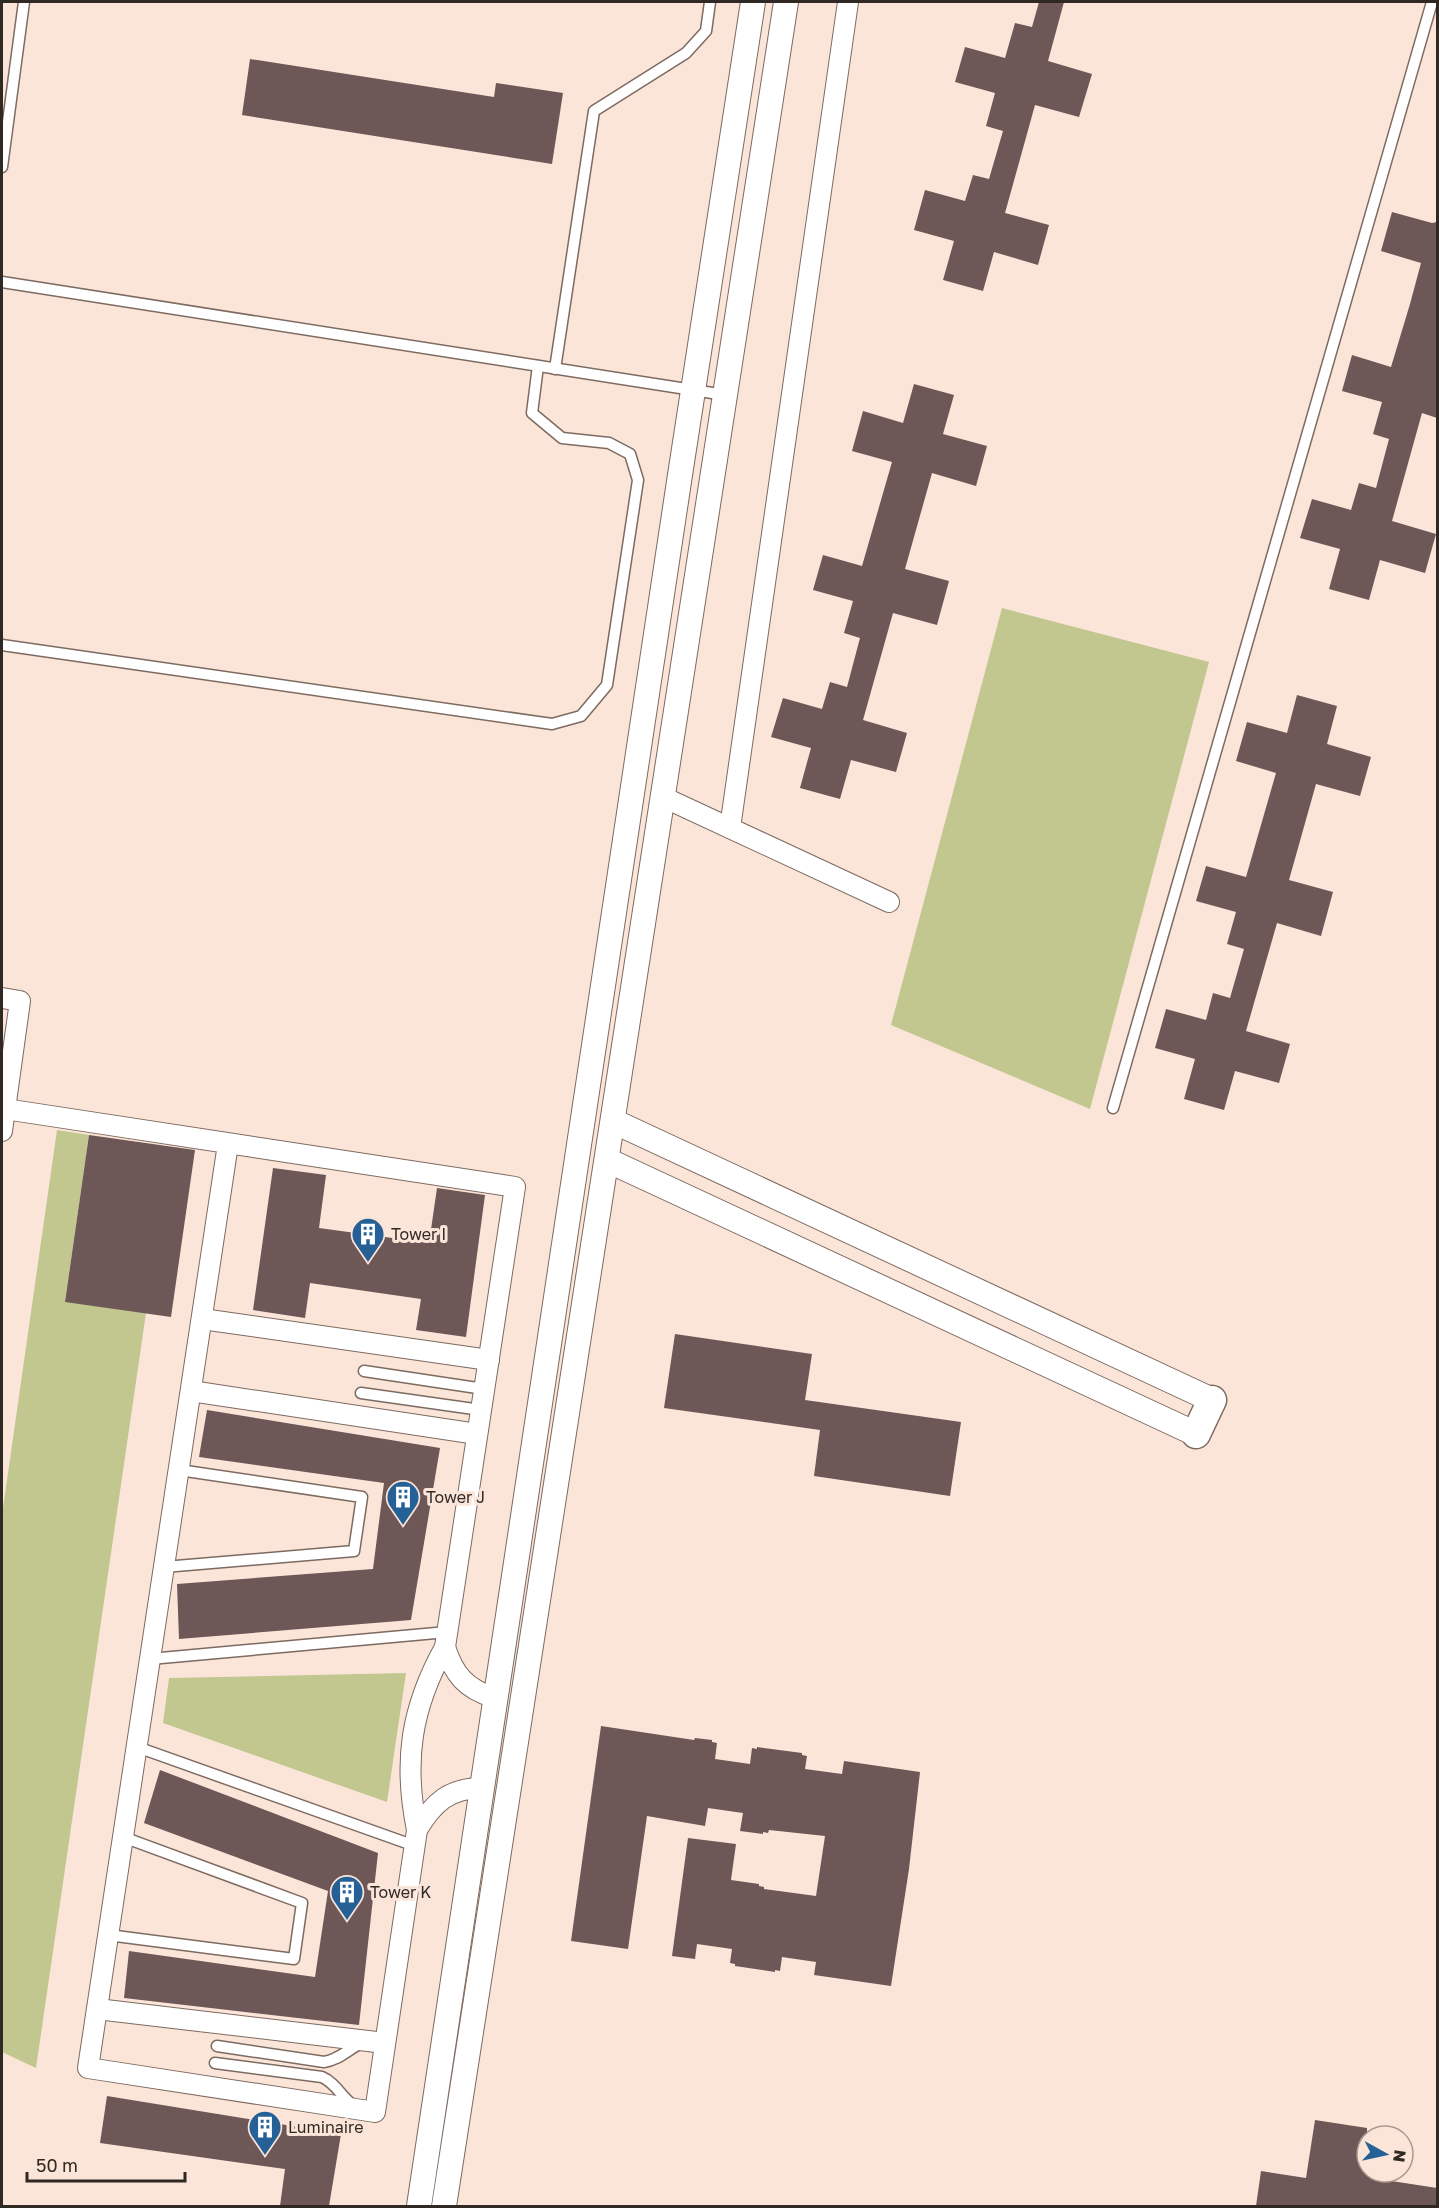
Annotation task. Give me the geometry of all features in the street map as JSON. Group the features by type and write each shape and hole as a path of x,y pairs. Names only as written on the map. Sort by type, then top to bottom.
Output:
{"main road":[{"path":"1196,1434 1212,1400"}],"street":[{"path":"419,2206 753,2"},
{"path":"444,2206 786,2"},
{"path":"730,828 848,2"},
{"path":"663,797 889,902"},
{"path":"2,998 20,1001 4,1102 2,1131"},
{"path":"4,1102 228,1144 515,1187 446,1639 424,1690 412,1737 410,1784 416,1838"},
{"path":"613,1121 1212,1400"},
{"path":"228,1144 88,2068 375,2112 377,2042 416,1838 425,1817 451,1792 482,1788"},
{"path":"607,1160 1196,1434"},
{"path":"202,1319 489,1360"},
{"path":"191,1391 477,1434"},
{"path":"446,1639 453,1669 459,1677 476,1691 495,1698"},
{"path":"97,2009 377,2042"}],"lane":[{"path":"2,167 24,2"},
{"path":"555,369 594,111 686,53 706,31 710,2"},
{"path":"1113,1108 1432,2"},
{"path":"2,282 725,395"},
{"path":"2,645 552,724 581,716 607,686 638,480 630,454 609,443 562,438 532,412 538,366"},
{"path":"364,1371 484,1389"},
{"path":"361,1393 481,1410"},
{"path":"164,1567 354,1551 356,1541 362,1497 179,1470"},
{"path":"150,1659 446,1639"},
{"path":"137,1747 416,1838"},
{"path":"108,1935 294,1959 302,1903 123,1837"},
{"path":"217,2046 324,2062 333,2061 352,2047 377,2042"},
{"path":"214,2063 322,2077 330,2080 345,2099 358,2109"}],"green space":[{"path":"1002,608 1209,662 1090,1109 891,1025"},
{"path":"57,1130 89,1135 65,1301 146,1313 36,2068 2,2052 2,1515"},
{"path":"406,1673 387,1802 163,1723 169,1678"}],"building":[{"path":"1039,2 1064,2 1048,61 1092,74 1079,117 1035,105 1005,213 1049,225 1038,265 994,252 983,291 943,280 954,241 914,230 925,190 965,201 973,175 989,179 1003,131 986,126 995,93 955,82 965,47 1005,58 1015,23 1032,27"},
{"path":"250,59 494,97 496,83 563,93 552,164 242,115"},
{"path":"1392,212 1432,223 1437,222 1437,418 1422,413 1392,521 1436,534 1425,573 1380,560 1369,600 1329,589 1340,549 1300,538 1312,499 1351,510 1359,483 1376,488 1389,439 1373,434 1382,402 1342,391 1352,355 1391,367 1410,304 1421,263 1381,251"},
{"path":"914,384 954,395 943,434 987,446 976,486 932,473 905,569 949,581 937,625 893,613 863,720 907,733 896,772 851,760 840,799 800,788 811,748 771,737 783,698 822,709 830,682 847,687 860,638 844,633 853,601 813,590 823,555 862,566 892,462 852,451 863,411 903,423"},
{"path":"1297,695 1337,706 1327,744 1371,757 1360,796 1316,784 1289,880 1333,892 1321,936 1277,923 1246,1031 1290,1044 1279,1083 1235,1071 1224,1110 1184,1099 1195,1059 1155,1048 1166,1009 1206,1020 1213,993 1230,998 1244,949 1227,944 1236,912 1196,901 1206,866 1246,877 1276,773 1236,761 1247,722 1287,733"},
{"path":"89,1135 195,1150 171,1317 65,1302"},
{"name":"Tower I","path":"273,1168 326,1175 319,1228 429,1243 437,1188 485,1195 466,1337 416,1330 421,1299 310,1283 305,1318 253,1310"},
{"path":"675,1334 812,1354 805,1400 961,1422 950,1496 814,1476 820,1430 664,1408"},
{"name":"Tower J","path":"207,1410 440,1448 411,1620 179,1639 177,1584 373,1569 384,1483 199,1457"},
{"path":"601,1726 694,1740 695,1738 712,1740 717,1743 715,1759 750,1764 752,1748 757,1749 757,1747 802,1753 807,1756 805,1769 842,1774 844,1761 920,1772 909,1869 891,1986 814,1975 816,1962 782,1957 780,1971 775,1970 775,1972 735,1966 730,1963 732,1949 697,1944 695,1959 672,1956 688,1838 736,1844 731,1880 759,1884 764,1889 816,1896 825,1836 769,1830 768,1833 763,1832 763,1834 740,1831 743,1813 708,1808 705,1826 647,1816 628,1949 571,1941"},
{"name":"Tower K","path":"160,1770 378,1853 359,2025 124,1998 129,1951 315,1977 328,1891 144,1823"},
{"name":"Luminaire","path":"107,2096 341,2134 329,2206 280,2206 285,2169 100,2143"},
{"path":"1315,2120 1355,2126 1355,2184 1411,2184 1437,2188 1437,2206 1256,2206 1261,2171 1306,2178"}],"place":[{"name":"Tower I","path":"368,1263"},
{"name":"Tower J","path":"403,1526"},
{"name":"Tower K","path":"347,1921"},
{"name":"Luminaire","path":"265,2156"}]}
